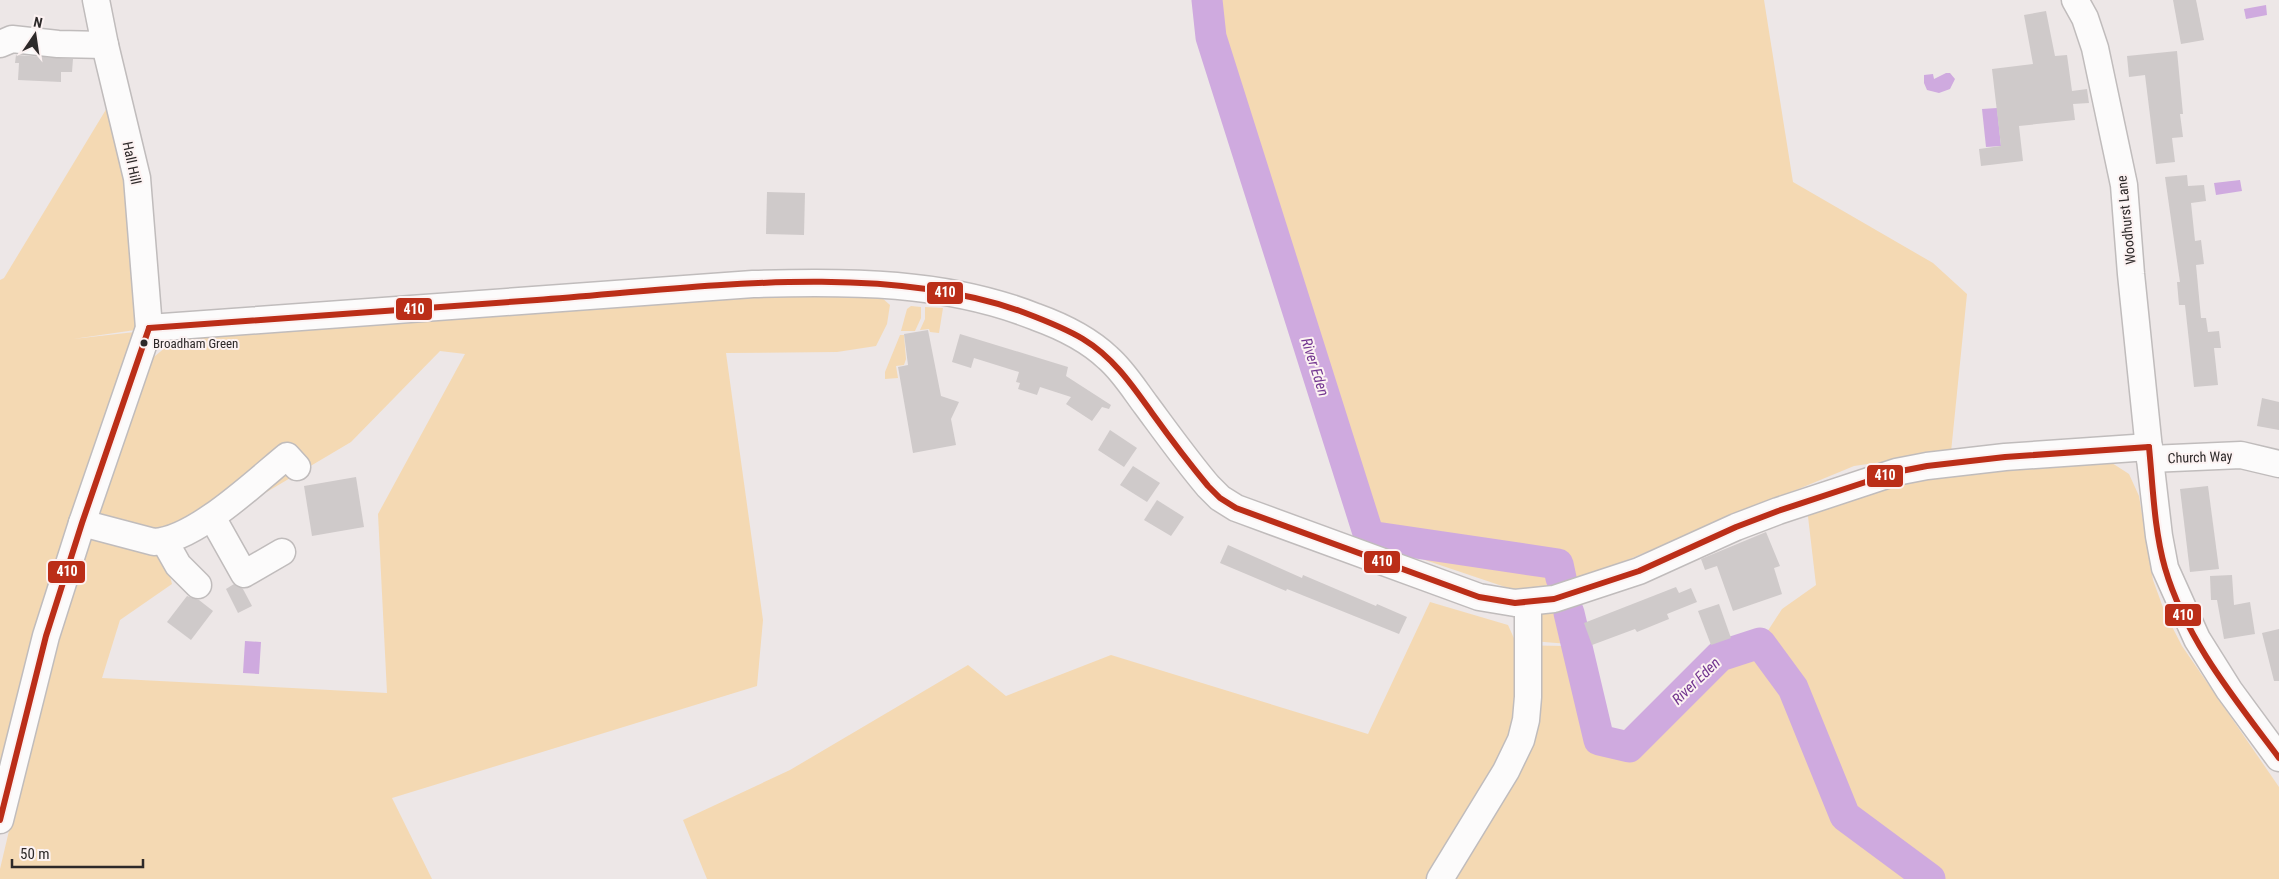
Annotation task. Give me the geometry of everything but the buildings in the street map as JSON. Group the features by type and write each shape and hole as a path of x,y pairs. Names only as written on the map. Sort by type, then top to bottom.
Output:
{"street":[{"name":"Hall Hill","path":"96,0 104,44 137,178 149,328"},
{"name":"Woodhurst Lane","path":"2075,0 2085,18 2096,48 2124,185 2131,274 2150,453 2159,536 2165,568 2173,589 2202,648 2228,690 2279,758"},
{"path":"0,44 12,39 58,44 104,44"},
{"name":"Church Way","path":"149,328 800,282 905,286 962,295 993,302 1056,324 1081,338 1108,357 1128,380 1208,486 1220,498 1236,508 1479,597 1500,602 1528,603 1554,599 1639,571 1744,524 1800,503 1896,472 1927,466 2005,457 2150,453 2241,455 2279,464"},
{"path":"0,820 46,636 82,523 149,328"},
{"path":"82,523 154,542 166,542 212,517 287,456 296,467"},
{"path":"212,517 244,574 282,552"},
{"path":"166,542 178,565 198,585"},
{"path":"1440,879 1506,771 1521,740 1526,720 1528,697 1528,603"}],"shaded area":[{"path":"1207,0 1764,0 1793,182 1933,263 1967,294 1951,452 1854,466 1574,582 1514,590 1425,560 1369,536 1211,37"},
{"path":"2266,5 2267,15 2246,19 2244,9"},
{"path":"1950,73 1955,79 1950,89 1939,93 1927,90 1924,83 1924,75 1933,74 1934,79"},
{"path":"116,93 149,328 73,339 135,332 149,361 172,342 196,335 822,291 881,297 890,305 887,324 876,346 837,352 726,353 763,620 757,686 392,798 432,879 0,879 0,869 48,673 0,784 0,280 4,278","holes":["440,351 465,354 378,514 387,693 102,678 120,620 172,584 164,553 351,442"]},
{"path":"1997,108 2001,146 1986,147 1982,109"},
{"path":"2240,180 2242,191 2216,195 2214,183"},
{"path":"911,306 921,307 921,318 915,331 901,331 907,309"},
{"path":"925,307 943,308 939,333 930,332 929,329 920,330 925,319"},
{"path":"900,335 904,335 906,359 904,365 896,366 898,378 885,379 885,372"},
{"path":"2071,463 2112,463 2129,474 2139,496 2153,580 2165,613 2182,646 2279,787 2279,879 707,879 683,820 790,770 968,665 1006,696 1111,655 1368,734 1430,602 1508,625 1517,645 1565,646 1580,668 1599,740 1642,734 1720,656 1760,643 1782,609 1816,585 1807,508 1912,478"},
{"path":"1582,602 1581,645 1532,641 1530,616"},
{"path":"245,641 261,642 259,674 243,673"}],"waterway":[{"name":"River Eden","path":"1207,0 1211,37 1369,536 1558,564 1561,578"},
{"name":"River Eden","path":"1569,613 1599,740 1629,747 1720,656 1760,643 1793,688 1845,816 1930,879"}],"transit line":[{"name":"410","path":"149,328 718,285 781,282 843,282 904,286 964,295 1020,311 1052,323 1094,346 1113,363 1129,382 1208,486 1220,498 1236,508 1479,597 1515,603 1554,599 1639,571 1736,527 1896,472 1927,466 2005,457 2149,447"},
{"name":"410","path":"0,820 46,636 82,523 149,328"},
{"name":"410","path":"2149,447 2158,538 2165,568 2174,594 2185,620 2213,668 2279,758"}],"place":[{"name":"Broadham Green","path":"144,343"}]}
